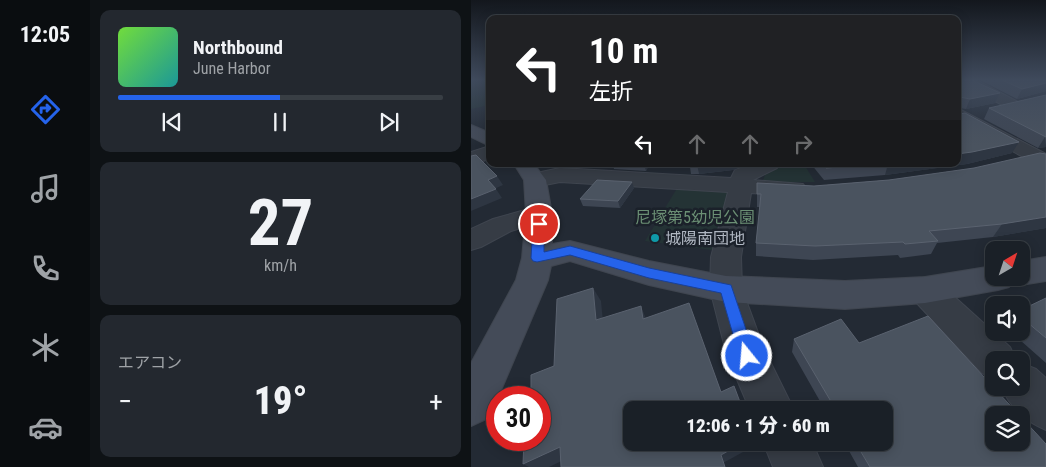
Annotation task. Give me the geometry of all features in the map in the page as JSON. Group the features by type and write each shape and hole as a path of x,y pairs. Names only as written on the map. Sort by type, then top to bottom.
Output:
{"street":[{"path":"961,116 991,112 1021,104 1016,102"},
{"path":"961,117 1043,158"},
{"path":"471,130 486,138"},
{"path":"471,158 486,153"},
{"path":"1010,163 1043,158"},
{"path":"738,175 761,167"},
{"path":"471,404 481,387 531,280 537,258 539,214 529,172 560,175 620,171 738,175 812,190"},
{"path":"738,175 726,257 726,289 747,356 768,401"},
{"path":"483,231 539,214"},
{"path":"537,258 570,251 649,273 726,289 845,295 925,290 985,280"},
{"path":"1030,272 1046,269"},
{"path":"925,290 987,351"},
{"path":"1030,393 1046,408"},
{"path":"791,451 798,467"}],"green space":[{"path":"471,102 486,102 486,106 471,109"},
{"path":"780,167 806,167 815,182 771,182 763,180 765,175"},
{"name":"尼塚第5幼児公園","path":"679,185 733,190 719,251 645,241"}],"building":[{"path":"1016,102 1046,102 1046,137 989,108"},
{"path":"965,113 1019,142 961,153 961,114"},
{"path":"1040,153 1046,154 1046,217 1002,224 929,231 938,241 905,244 903,242 815,246 756,243 761,194 757,194 757,183 814,186 889,180 974,168"},
{"path":"476,155 497,176 488,180 496,189 471,199 471,156"},
{"path":"597,180 632,182 618,201 580,199"},
{"path":"593,288 596,320 641,306 643,319 689,303 721,392 734,386 740,401 623,401 623,451 728,451 721,455 725,467 561,467 560,447 523,464 524,451 551,451 551,386 531,386 531,375 554,366 557,299"},
{"path":"1046,298 1046,338 1030,325 1030,306"},
{"path":"928,316 985,378 985,396 1002,396 1011,406 985,406 985,451 1030,451 1030,427 1046,444 1046,467 870,467 860,451 893,451 893,401 831,401 794,339 841,319 859,343"}],"place":[{"name":"城陽南団地","path":"655,238"}],"route":[{"path":"539,224 537,258 570,251 649,273 726,289 747,356"}]}
